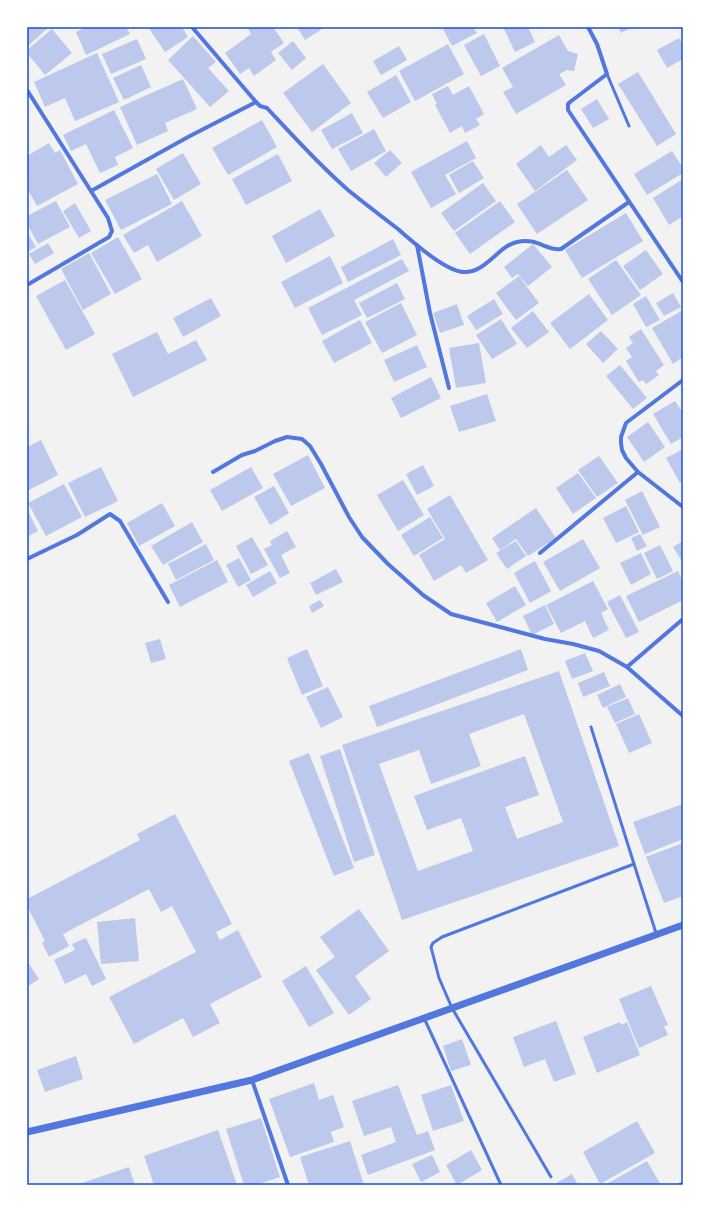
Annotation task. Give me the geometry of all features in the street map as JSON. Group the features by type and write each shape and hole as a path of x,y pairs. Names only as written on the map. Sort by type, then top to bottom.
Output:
{"street":[{"path":"192,27 256,102 260,106 267,108 347,190 417,245 450,268 460,271 470,271 478,268 515,242 529,240 550,248 561,248 629,202"},
{"path":"588,27 597,44 606,74 570,102 568,104 568,110 683,282"},
{"path":"27,90 108,218 112,231 109,237 27,285"},
{"path":"91,191 188,137 256,102"},
{"path":"417,245 430,313 449,388"},
{"path":"683,380 626,423 620,437 622,450 626,458 638,472 683,507"},
{"path":"213,472 242,455 256,451 275,441 287,437 302,439 310,446 349,518 362,537 388,564 423,595 451,614 545,639 599,651 627,667 683,716"},
{"path":"540,553 638,472"},
{"path":"27,559 77,535 110,514 120,521 168,602"},
{"path":"627,667 683,619"},
{"path":"27,1132 252,1080 683,925"},
{"path":"252,1080 288,1185"}],"lane":[{"path":"606,74 629,126"},
{"path":"591,727 656,934"},
{"path":"551,1177 452,1008 439,978 431,947 433,943 442,937 634,864"},
{"path":"424,1018 501,1185"}],"building":[{"path":"27,27 49,27 27,47"},
{"path":"86,27 126,27 130,34 86,55 76,32"},
{"path":"148,27 182,27 188,37 165,52"},
{"path":"247,27 273,27 284,43 271,52 276,60 254,76 249,68 240,74 225,53 251,34"},
{"path":"297,27 325,27 305,40"},
{"path":"442,27 473,27 477,33 452,46"},
{"path":"503,27 528,27 535,42 515,52"},
{"path":"618,27 633,27 621,33"},
{"path":"52,29 72,53 45,75 27,53 27,50"},
{"path":"484,34 500,66 481,76 464,45"},
{"path":"559,35 568,51 578,54 574,71 567,70 559,74 566,85 516,114 503,92 513,87 502,68"},
{"path":"193,36 216,62 208,68 229,91 210,107 168,60"},
{"path":"679,38 683,45 683,59 667,68 657,50"},
{"path":"137,39 146,59 111,74 102,54"},
{"path":"293,41 306,58 292,70 278,53"},
{"path":"448,44 464,74 415,101 399,71"},
{"path":"399,46 407,60 381,75 373,61"},
{"path":"97,53 119,102 75,121 65,98 45,107 34,82"},
{"path":"323,64 351,103 312,132 283,93"},
{"path":"141,65 151,87 124,100 113,78"},
{"path":"638,72 676,134 657,146 618,84"},
{"path":"396,75 411,102 383,118 367,92"},
{"path":"183,79 197,109 165,123 168,131 137,145 120,107"},
{"path":"448,86 453,95 469,86 484,114 476,119 480,125 465,133 462,126 450,133 435,105 437,104 432,94"},
{"path":"597,99 609,119 593,128 581,109"},
{"path":"114,110 133,148 115,157 118,165 100,173 86,144 71,151 63,135"},
{"path":"352,113 363,133 332,149 321,130"},
{"path":"262,120 277,147 228,175 212,148"},
{"path":"374,129 386,151 351,171 338,149"},
{"path":"467,141 476,158 445,175 456,194 431,208 411,172"},
{"path":"49,143 55,153 60,150 78,184 37,206 28,190 27,191 27,156"},
{"path":"541,145 549,157 566,145 577,160 535,191 516,164"},
{"path":"390,150 402,163 386,177 374,163"},
{"path":"672,151 683,168 683,173 647,195 634,174"},
{"path":"183,153 201,184 174,200 156,169"},
{"path":"278,154 292,181 246,205 232,179"},
{"path":"473,161 484,178 459,193 449,175"},
{"path":"567,170 588,200 537,234 517,204"},
{"path":"157,174 172,204 121,230 105,200"},
{"path":"683,179 683,216 669,225 653,198"},
{"path":"483,183 496,201 454,231 441,213"},
{"path":"56,201 70,227 38,244 27,224 27,216"},
{"path":"182,201 202,236 157,262 148,245 134,253 123,235"},
{"path":"500,201 515,222 470,254 455,233"},
{"path":"75,203 91,231 79,238 63,211"},
{"path":"320,209 335,236 286,263 272,236"},
{"path":"626,213 643,241 582,278 565,250"},
{"path":"27,232 36,247 27,252"},
{"path":"118,237 142,279 115,294 91,253"},
{"path":"393,239 401,255 348,282 341,267"},
{"path":"48,243 54,253 35,264 29,254"},
{"path":"533,244 552,267 528,286 518,274 512,278 504,267"},
{"path":"646,250 663,274 640,290 623,266"},
{"path":"89,253 111,294 83,310 61,269"},
{"path":"330,256 343,283 295,308 281,282"},
{"path":"402,259 409,271 354,300 362,315 322,335 308,308"},
{"path":"616,260 641,295 612,315 588,279"},
{"path":"519,276 539,303 516,320 496,293"},
{"path":"65,280 95,334 66,350 36,296"},
{"path":"397,283 405,299 367,318 359,303"},
{"path":"673,293 681,307 664,316 656,303"},
{"path":"589,294 608,320 570,349 550,323"},
{"path":"646,296 660,320 646,327 633,304"},
{"path":"211,298 221,316 183,337 173,318"},
{"path":"494,299 503,314 476,330 467,316"},
{"path":"401,303 417,335 382,353 365,322"},
{"path":"457,304 464,325 440,333 433,313"},
{"path":"683,310 683,357 673,364 652,328"},
{"path":"533,311 549,332 527,348 511,328"},
{"path":"501,319 517,344 492,359 476,335"},
{"path":"360,320 372,343 334,363 322,341"},
{"path":"641,329 664,365 656,371 659,375 646,384 643,380 639,382 626,361 632,357 626,348 633,343 629,337"},
{"path":"601,331 618,349 603,363 586,344"},
{"path":"157,332 168,354 196,340 207,360 133,397 112,354"},
{"path":"479,343 486,383 456,388 449,348"},
{"path":"417,345 427,367 394,382 384,360"},
{"path":"620,365 647,398 633,409 606,376"},
{"path":"431,377 441,398 401,418 391,398"},
{"path":"487,394 496,421 459,432 450,406"},
{"path":"675,401 683,413 683,437 671,444 653,414"},
{"path":"648,422 665,447 644,462 627,437"},
{"path":"41,440 58,475 27,491 27,447"},
{"path":"683,449 683,481 680,483 666,458"},
{"path":"308,455 325,488 291,506 273,474"},
{"path":"599,456 618,483 597,497 578,470"},
{"path":"423,465 434,486 417,495 406,474"},
{"path":"101,467 118,501 85,517 68,483"},
{"path":"251,467 263,488 222,511 210,490"},
{"path":"578,473 596,498 573,514 556,488"},
{"path":"403,480 424,515 398,531 377,495"},
{"path":"64,484 82,517 46,536 28,503"},
{"path":"274,486 289,513 270,525 254,497"},
{"path":"642,491 660,527 643,535 625,500"},
{"path":"450,495 488,560 466,573 461,565 434,581 419,555 445,539 427,509"},
{"path":"162,503 175,526 139,546 127,523"},
{"path":"626,506 639,532 616,543 603,518"},
{"path":"536,508 556,538 528,556 516,539 500,550 492,538"},
{"path":"27,509 38,531 27,537"},
{"path":"430,517 443,538 414,556 401,535"},
{"path":"192,522 203,542 163,565 151,546"},
{"path":"287,531 296,547 281,555 290,573 280,578 264,549 272,545 270,541"},
{"path":"640,534 647,546 637,551 631,538"},
{"path":"252,537 268,565 251,574 236,546"},
{"path":"583,539 600,568 560,591 543,562"},
{"path":"516,541 526,556 507,569 496,553"},
{"path":"683,541 683,563 673,547"},
{"path":"206,544 214,560 176,580 168,564"},
{"path":"660,545 673,571 657,579 644,553"},
{"path":"641,553 651,574 631,585 620,563"},
{"path":"239,558 251,580 238,587 226,565"},
{"path":"217,560 228,582 180,607 169,585"},
{"path":"535,561 551,591 530,603 514,573"},
{"path":"336,569 343,582 316,595 310,583"},
{"path":"270,571 277,583 253,597 246,585"},
{"path":"678,571 683,582 683,600 639,622 626,596"},
{"path":"593,581 608,609 601,613 609,630 593,638 585,621 561,633 546,605"},
{"path":"515,586 526,605 497,622 486,603"},
{"path":"620,595 639,632 626,638 607,602"},
{"path":"320,600 324,606 312,613 309,606"},
{"path":"545,605 554,624 532,635 523,616"},
{"path":"160,639 166,659 151,663 145,643"},
{"path":"307,649 323,686 302,695 287,658"},
{"path":"521,649 528,670 377,727 369,706"},
{"path":"585,653 593,671 572,679 565,661"},
{"path":"559,671 619,846 402,920 342,745","holes":["524,714 563,822 517,839 505,807 539,795 525,756 414,796 427,830 461,818 473,851 418,871 379,764 419,750 431,784 481,766 469,734"]},
{"path":"604,672 610,686 583,697 578,683"},
{"path":"620,684 626,697 603,708 597,695"},
{"path":"328,687 343,717 321,728 306,697"},
{"path":"628,698 635,714 615,723 607,707"},
{"path":"639,714 652,743 629,753 616,724"},
{"path":"340,749 375,855 354,862 320,756"},
{"path":"309,753 354,868 334,876 289,761"},
{"path":"683,804 683,839 645,854 633,822"},
{"path":"175,814 232,924 216,932 220,940 238,930 262,977 210,1004 220,1023 193,1037 183,1018 134,1044 109,997 196,952 172,906 161,912 149,889 63,934 69,946 49,957 42,943 45,941 27,906 27,899 140,840 137,834"},
{"path":"683,843 683,896 664,903 646,857"},
{"path":"359,909 389,951 355,976 371,999 349,1015 316,970 335,957 320,937"},
{"path":"135,918 139,961 101,964 97,922"},
{"path":"86,938 106,979 92,986 86,974 65,984 54,960 75,950 72,944"},
{"path":"27,961 39,979 27,987"},
{"path":"306,966 334,1013 309,1027 282,981"},
{"path":"651,986 668,1025 664,1026 668,1035 639,1048 619,999"},
{"path":"556,1021 576,1074 554,1082 545,1059 524,1067 513,1037"},
{"path":"620,1022 621,1025 627,1022 640,1055 597,1073 583,1037"},
{"path":"462,1039 471,1065 451,1071 443,1046"},
{"path":"76,1056 83,1079 45,1092 37,1070"},
{"path":"314,1083 319,1100 333,1095 344,1127 331,1132 334,1142 290,1157 269,1099"},
{"path":"398,1085 417,1135 428,1131 435,1150 368,1175 361,1155 396,1142 391,1127 364,1136 352,1101"},
{"path":"451,1085 464,1121 433,1131 421,1095"},
{"path":"261,1118 280,1177 256,1185 244,1185 226,1129"},
{"path":"637,1121 655,1153 600,1184 583,1152"},
{"path":"218,1130 237,1185 154,1185 144,1156"},
{"path":"350,1141 364,1185 309,1185 300,1157"},
{"path":"471,1150 482,1170 457,1185 446,1165"},
{"path":"432,1155 440,1172 421,1182 412,1164"},
{"path":"647,1161 661,1185 605,1185"},
{"path":"129,1167 135,1185 76,1185"},
{"path":"572,1174 578,1185 553,1185"}]}
